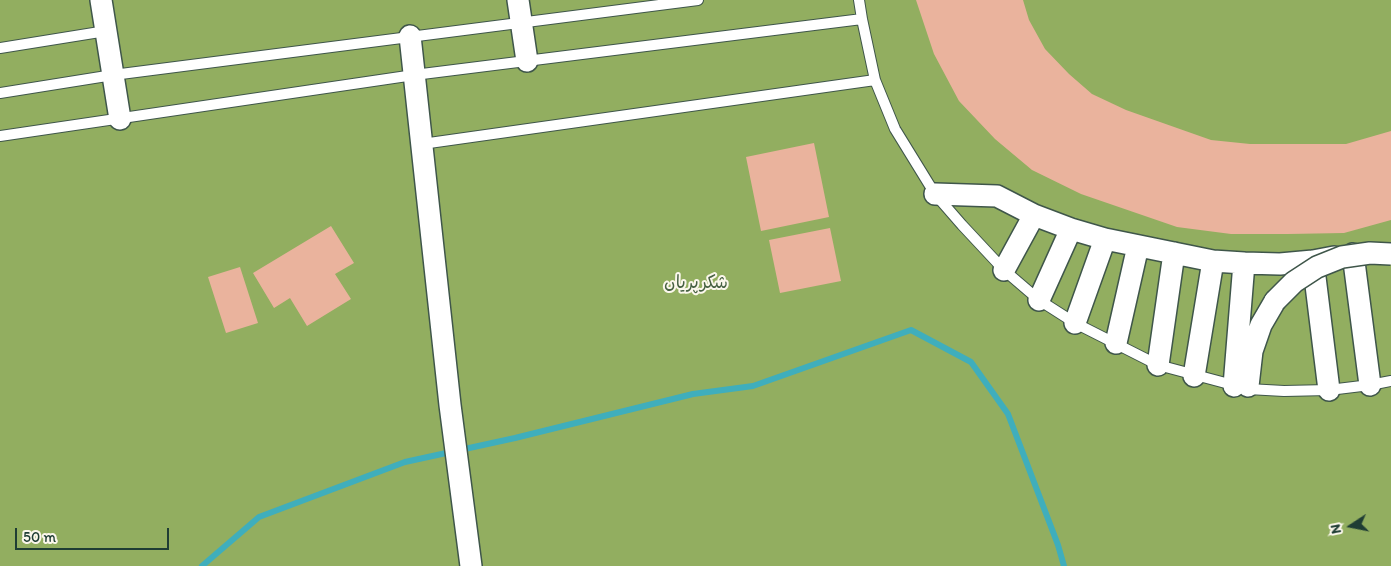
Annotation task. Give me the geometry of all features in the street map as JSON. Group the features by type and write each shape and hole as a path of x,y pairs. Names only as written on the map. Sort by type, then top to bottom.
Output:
{"street":[{"path":"101,0 120,119"},
{"path":"518,0 527,61"},
{"path":"410,36 450,404 471,566"},
{"path":"935,194 997,196 1034,215 1071,229 1106,239 1213,261 1280,264 1354,254 1390,254"},
{"path":"1004,270 1034,215"},
{"path":"1039,300 1071,229"},
{"path":"1075,324 1106,239"},
{"path":"1116,343 1138,246"},
{"path":"1241,388 1261,325 1275,302 1294,282 1317,266 1342,257 1370,252 1390,254"},
{"path":"1158,365 1174,253"},
{"path":"1354,254 1370,385"},
{"path":"1194,376 1213,261"},
{"path":"1313,261 1329,390"},
{"path":"1241,388 1244,263"}],"lane":[{"path":"0,93 112,75 698,0"},
{"path":"859,0 876,80 895,129 935,194 1004,270 1039,300 1075,324 1158,365 1241,388 1284,391 1329,390 1391,381"},
{"path":"0,136 414,75 862,19"},
{"path":"0,48 106,31"},
{"path":"422,144 876,80"}],"green space":[{"name":"شکرپریاں","path":"0,0 1391,0 1391,566 0,566"}],"building":[{"path":"916,0 1023,0 1029,20 1045,49 1092,94 1126,110 1211,140 1250,144 1346,144 1391,131 1391,220 1344,233 1231,234 1177,227 1081,194 1032,170 995,139 959,101 934,54"},
{"path":"814,143 829,217 761,231 746,157"},
{"path":"331,226 354,263 335,274 351,299 307,326 290,298 274,308 253,273"},
{"path":"830,228 841,281 780,293 769,240"},
{"path":"240,267 258,323 226,333 208,277"}],"waterway":[{"path":"202,566 259,517 405,462 515,438 693,394 753,386 911,330 971,362 1008,414 1058,545 1064,566"}]}
